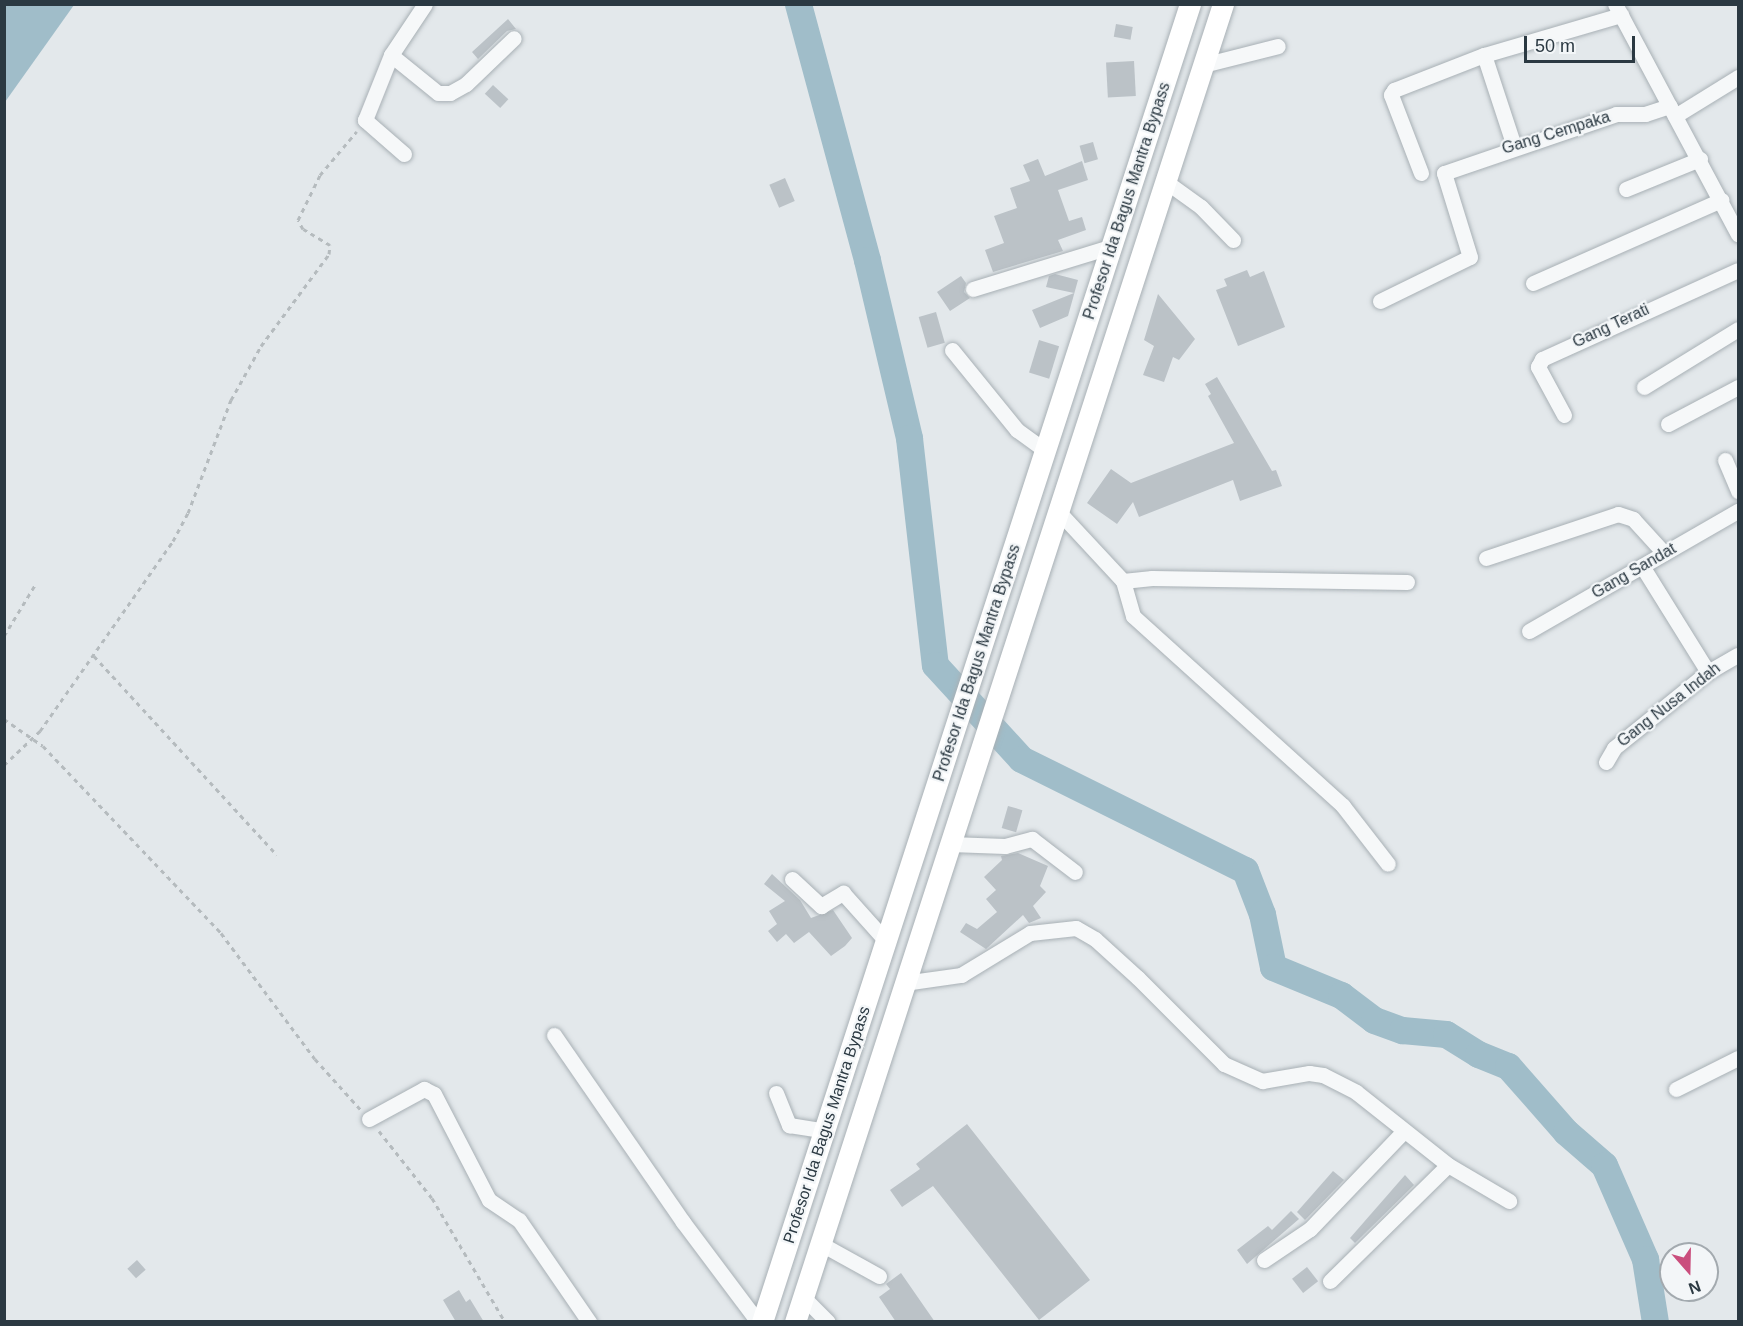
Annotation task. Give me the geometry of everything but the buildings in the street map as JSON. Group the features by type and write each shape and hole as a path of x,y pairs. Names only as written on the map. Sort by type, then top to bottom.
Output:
{"highway":[{"name":"Profesor Ida Bagus Mantra Bypass","path":"760,1322 825,1131 1047,452 1190,4"},
{"name":"Profesor Ida Bagus Mantra Bypass","path":"795,1322 823,1245 904,984 1222,4"}],"street":[{"path":"404,154 365,120 391,55 425,4"},
{"path":"1421,173 1391,93 1484,55 1618,10 1700,159 1728,203 1738,234"},
{"path":"391,55 438,93 450,93 466,84 514,38"},
{"path":"1203,65 1278,46"},
{"path":"1484,55 1514,146"},
{"name":"Gang Cempaka","path":"1380,301 1470,257 1444,172 1514,146 1626,112 1645,114 1673,111 1738,77"},
{"path":"1626,189 1700,159"},
{"path":"1165,181 1201,207 1233,240"},
{"path":"1533,283 1728,203"},
{"path":"973,289 1113,246"},
{"name":"Gang Terati","path":"1564,415 1538,367 1542,359 1738,270"},
{"path":"1644,387 1738,329"},
{"path":"952,350 1017,430 1047,452"},
{"path":"1668,424 1738,387"},
{"path":"1725,460 1738,491"},
{"path":"1058,511 1123,581 1132,616 1343,806 1388,864"},
{"name":"Gang Sandat","path":"1529,631 1738,511"},
{"path":"1486,558 1618,514 1633,519 1664,553"},
{"path":"1642,566 1708,672"},
{"path":"1123,581 1152,578 1407,582"},
{"name":"Gang Nusa Indah","path":"1606,762 1614,748 1708,672 1738,655"},
{"path":"950,844 1005,846 1032,839 1075,872"},
{"path":"792,879 821,906 843,893 886,941"},
{"path":"904,984 962,975 1030,933 1076,928 1095,939 1138,978 1224,1064 1262,1081 1309,1073 1323,1075 1356,1092 1448,1165 1509,1201"},
{"path":"554,1035 683,1222 760,1322"},
{"path":"1676,1089 1738,1058"},
{"path":"369,1119 424,1089 434,1094 489,1200 519,1220 588,1322"},
{"path":"776,1093 789,1125 825,1131"},
{"path":"1264,1260 1310,1229 1404,1132"},
{"path":"1330,1281 1448,1165"},
{"path":"823,1245 879,1276"},
{"path":"803,1297 828,1322"}],"path":[{"path":"4,765 32,738 94,656 183,522 231,400 261,346 329,254 330,245 303,229 298,220 320,175 365,120"},
{"path":"4,636 35,585"},
{"path":"94,656 277,855"},
{"path":"4,719 32,738 70,772 233,946 315,1059 369,1119 432,1198 505,1322"}],"water":[{"path":"4,5 74,5 5,102"}],"waterway":[{"path":"798,4 867,260 909,438 935,665 1021,759 1245,870 1262,914 1273,967 1341,995 1374,1020 1402,1030 1446,1034 1478,1054 1508,1066 1566,1132 1604,1165 1645,1259 1655,1322"}]}
